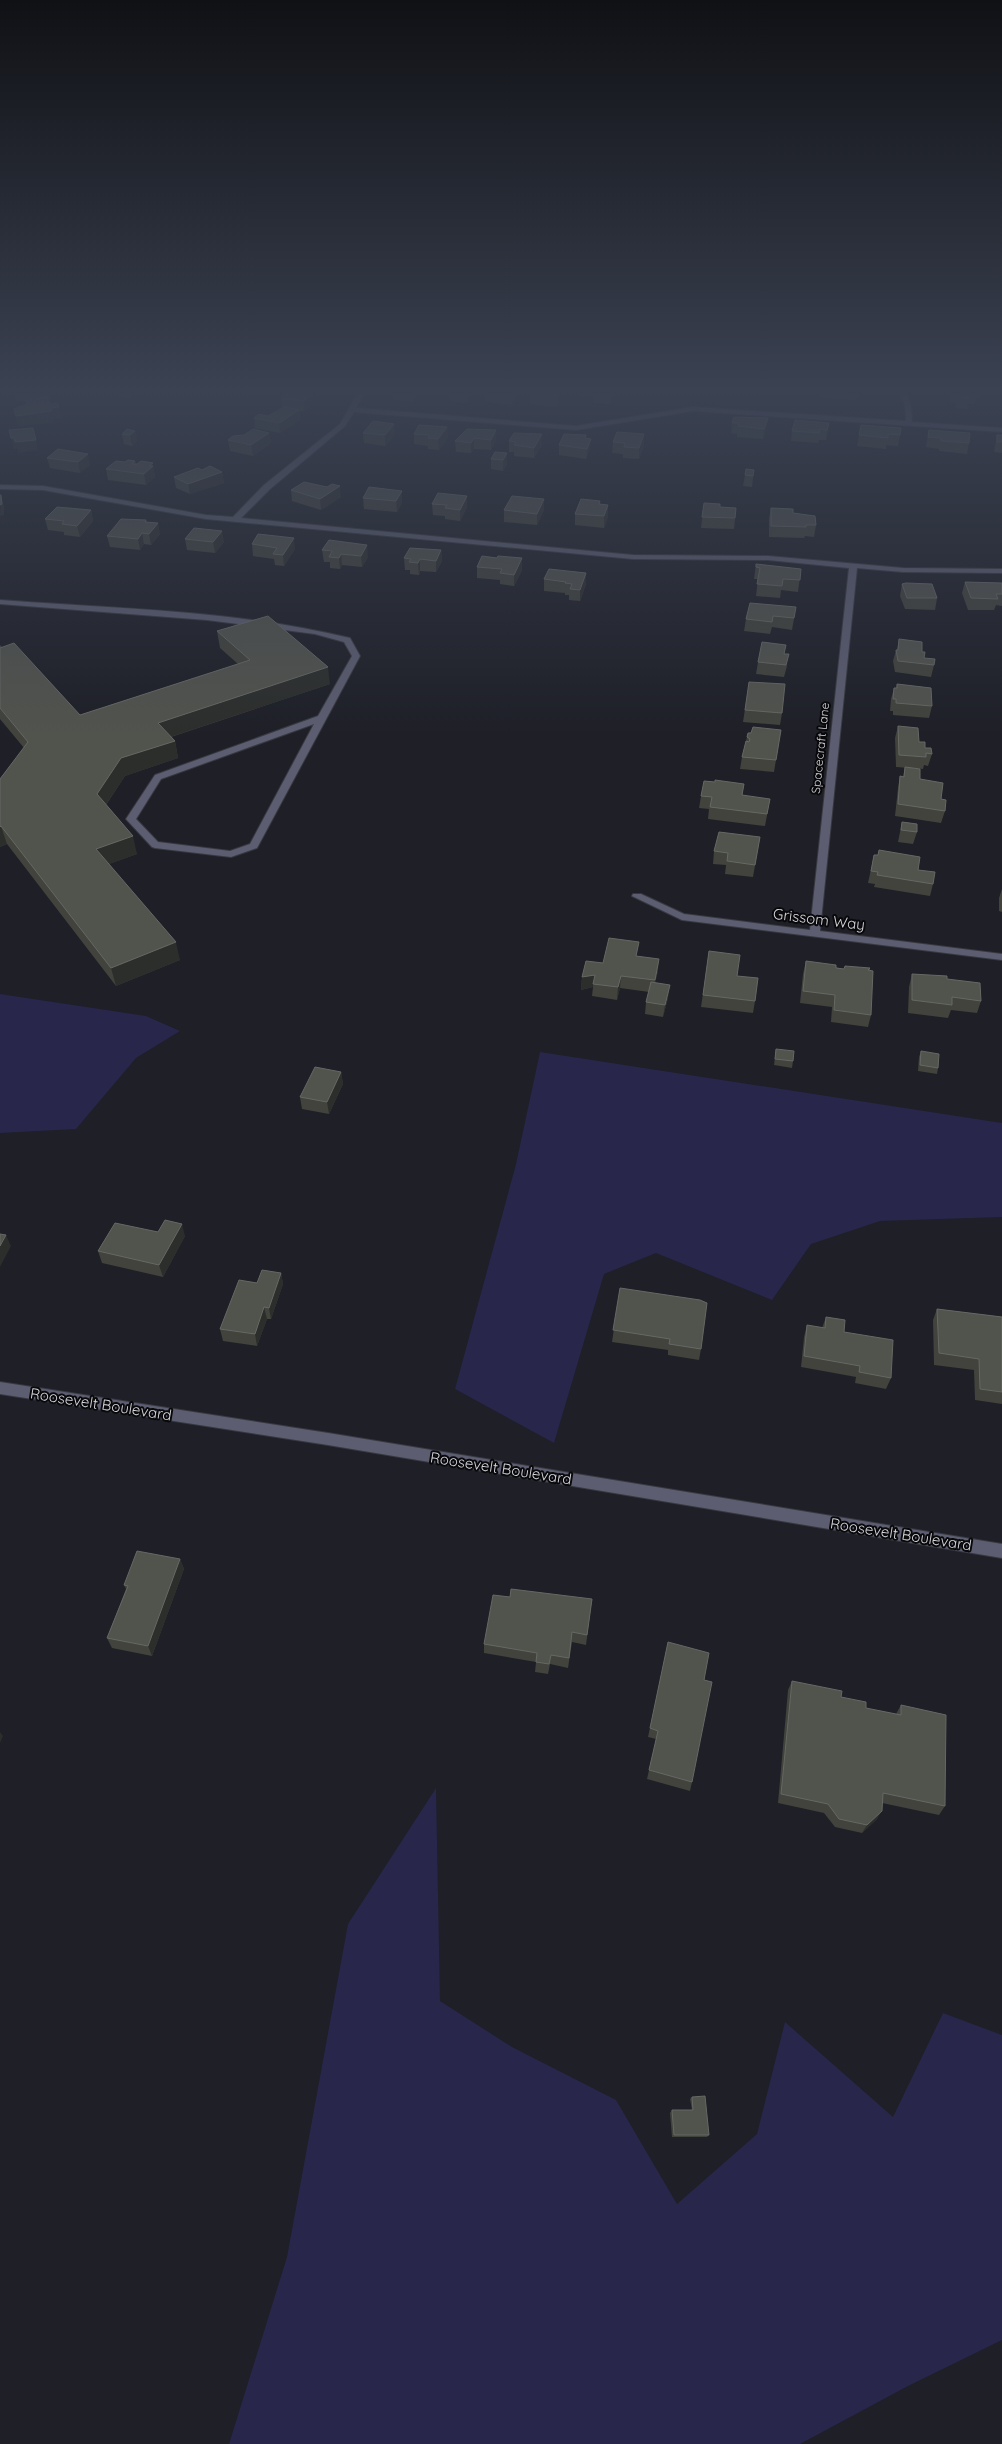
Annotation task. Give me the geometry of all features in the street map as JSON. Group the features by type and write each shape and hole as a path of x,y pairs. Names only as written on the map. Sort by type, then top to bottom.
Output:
{"street":[{"path":"145,507 235,520 633,557 768,558 853,566 941,571 1002,571"},
{"path":"235,520 248,507"},
{"name":"Spacecraft Lane","path":"815,933 853,566"},
{"path":"0,602 207,618 315,632 347,640 356,656 321,718 254,846 231,854 154,845 131,819 158,777 321,718"},
{"name":"Grissom Way","path":"638,896 682,917 1002,957"},
{"name":"Roosevelt Boulevard","path":"0,1388 328,1439 1002,1551"}],"shaded area":[{"path":"0,994 146,1016 180,1031 136,1058 76,1129 0,1133"},
{"path":"540,1052 1002,1123 1002,1217 880,1221 811,1244 772,1300 656,1253 604,1274 554,1443 455,1389 516,1164"},
{"path":"436,1788 440,2001 512,2047 616,2100 677,2204 757,2134 785,2022 893,2117 943,2013 1002,2035 1002,2340 908,2386 800,2444 229,2444 287,2257 348,1924"}],"building":[{"path":"57,507 91,510 77,526 62,524 64,521 45,519"},
{"path":"446,507 461,507 460,510"},
{"path":"506,507 540,507 537,514 504,510"},
{"path":"578,507 607,507 604,516 575,514"},
{"path":"703,507 736,508 735,518 702,517"},
{"path":"771,508 793,509 793,513 815,516 816,525 806,525 806,527 771,526"},
{"path":"121,519 146,520 145,522 158,523 149,534 142,533 138,539 107,536"},
{"path":"194,528 222,531 213,542 185,539"},
{"path":"258,534 294,538 283,555 273,554 277,548 252,544"},
{"path":"329,540 367,545 361,556 341,554 339,558 329,557 332,551 322,550"},
{"path":"410,548 441,550 436,561 420,559 418,563 409,562 411,559 404,558"},
{"path":"482,556 522,558 514,575 500,573 502,569 477,567"},
{"path":"756,564 801,569 800,580 783,579 782,586 757,584 760,568 756,567"},
{"path":"549,569 586,573 580,590 570,589 572,584 566,582 544,579"},
{"path":"965,582 1002,583 1002,594 996,594 998,599 971,598"},
{"path":"902,584 932,584 937,598 907,598"},
{"path":"750,603 796,607 794,618 773,616 772,622 746,619"},
{"path":"268,616 328,667 158,723 175,741 121,758 97,794 133,836 96,849 176,942 111,968 0,827 0,779 28,742 0,708 0,648 14,643 80,715 250,660 217,631"},
{"path":"899,639 922,642 922,652 925,652 924,658 935,659 934,665 898,661 896,650 898,650"},
{"path":"762,642 786,645 784,654 789,654 786,665 758,662"},
{"path":"749,682 785,684 782,713 745,710"},
{"path":"897,684 931,688 932,706 896,703 896,699 893,699 894,688 897,688"},
{"path":"898,726 918,728 919,742 925,742 925,748 931,748 932,754 926,753 926,757 899,755"},
{"path":"753,727 781,730 776,760 742,757 746,741 749,742 750,739 747,737 748,733 751,733"},
{"path":"905,767 920,769 920,779 943,783 941,799 946,800 945,811 898,804 900,776 904,777"},
{"path":"715,780 744,784 742,795 770,799 767,814 710,807 712,797 701,796 704,781 715,782"},
{"path":"902,822 917,824 917,832 901,830"},
{"path":"719,832 760,837 755,865 727,861 728,853 714,851"},
{"path":"879,850 920,857 918,870 935,872 933,884 877,875 878,872 871,871 874,855 878,855"},
{"path":"609,938 639,942 636,956 659,959 655,980 621,976 618,987 593,984 595,975 582,977 586,961 603,963"},
{"path":"709,951 740,955 737,976 758,978 755,1001 703,995"},
{"path":"806,961 836,965 836,968 844,969 845,966 870,968 868,970 873,971 871,1015 834,1010 835,995 803,991"},
{"path":"912,974 947,976 947,979 980,983 981,1001 952,997 952,1005 912,1000"},
{"path":"651,982 670,985 665,1005 646,1002"},
{"path":"776,1049 794,1051 793,1061 775,1059"},
{"path":"921,1051 939,1054 938,1068 920,1065"},
{"path":"315,1067 341,1072 327,1102 300,1097"},
{"path":"165,1220 182,1224 159,1265 98,1251 115,1223 158,1232"},
{"path":"0,1234 6,1235 0,1246"},
{"path":"262,1270 281,1273 269,1308 264,1307 255,1334 220,1329 239,1280 257,1283"},
{"path":"620,1288 700,1300 707,1303 701,1349 669,1344 670,1339 613,1330"},
{"path":"937,1309 1002,1317 1002,1392 980,1389 979,1359 939,1353"},
{"path":"826,1317 845,1320 844,1332 893,1340 891,1378 859,1372 860,1366 804,1356 807,1325 825,1328"},
{"path":"137,1551 180,1559 148,1646 107,1638 128,1586 124,1585"},
{"path":"511,1589 592,1599 587,1635 572,1632 569,1658 551,1655 549,1664 536,1662 537,1653 484,1644 493,1595 510,1597"},
{"path":"668,1642 709,1653 704,1680 712,1682 692,1782 649,1770 658,1731 650,1728"},
{"path":"792,1681 842,1691 841,1697 866,1702 866,1708 901,1715 901,1705 946,1715 945,1806 883,1793 882,1811 867,1825 839,1819 828,1804 781,1794"},
{"path":"705,2096 709,2135 674,2135 672,2110 693,2110 692,2097"}]}
